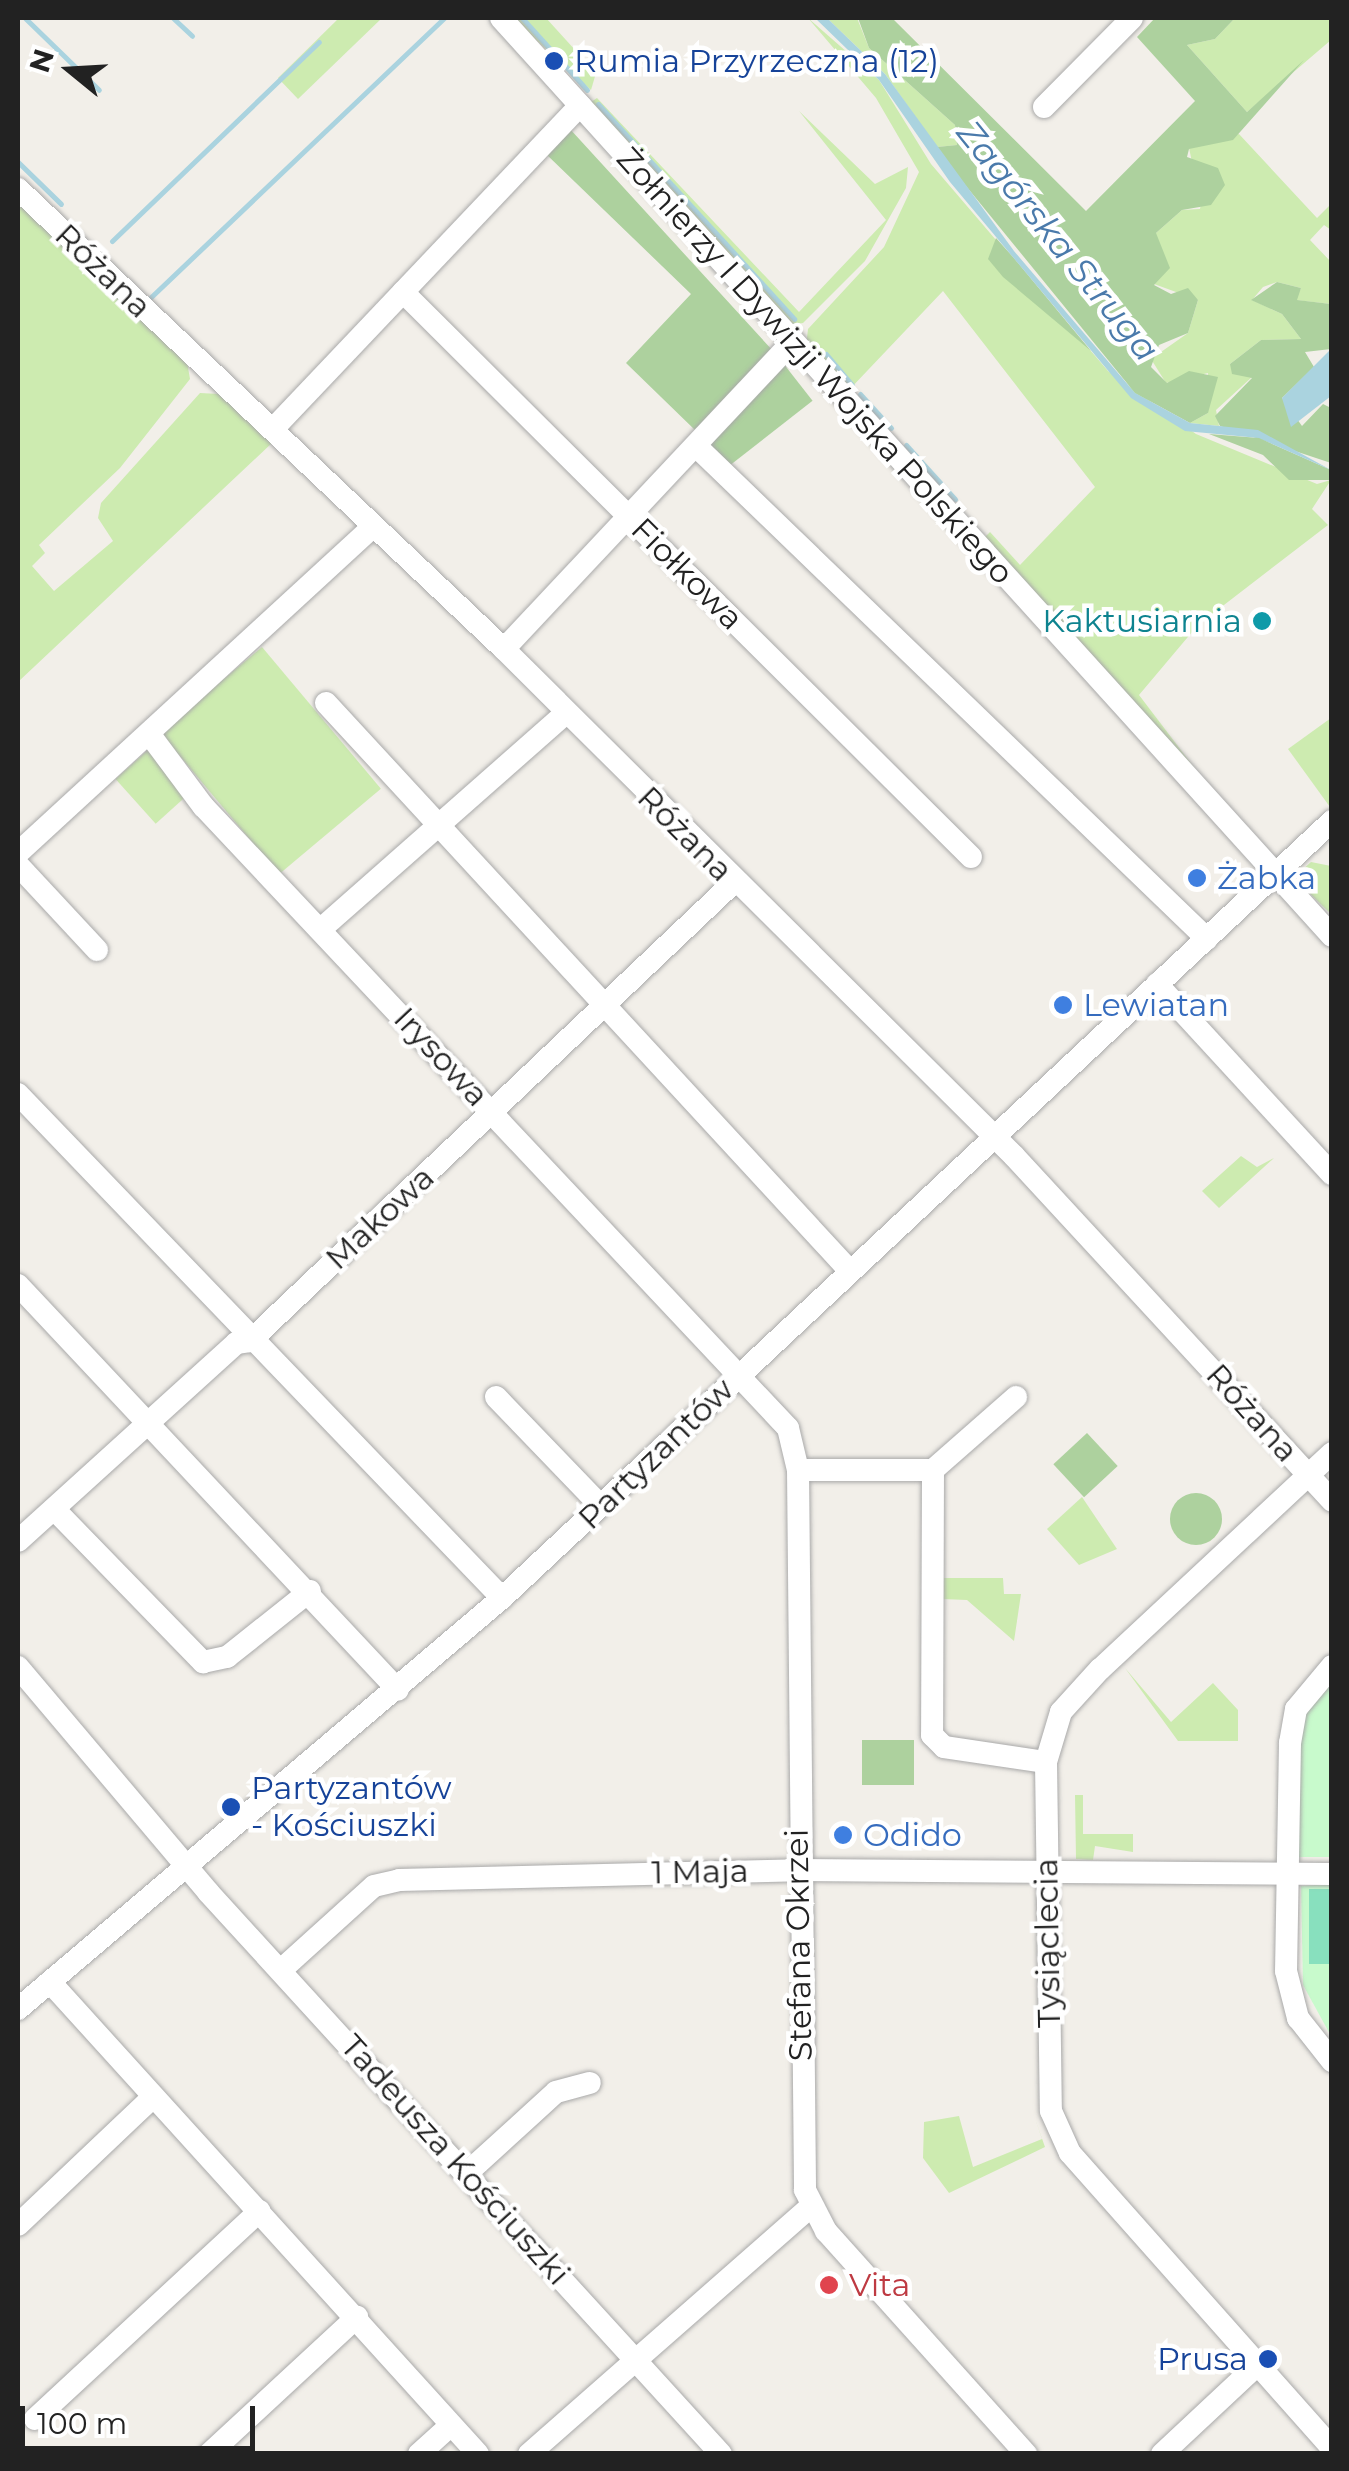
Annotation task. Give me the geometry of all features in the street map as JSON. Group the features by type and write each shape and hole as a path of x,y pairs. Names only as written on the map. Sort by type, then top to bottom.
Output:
{"street":[{"name":"Żołnierzy I Dywizji Wojska Polskiego","path":"501,18 1274,877 1332,936"},
{"path":"1044,107 1132,18"},
{"path":"273,429 580,105"},
{"name":"Różana","path":"18,189 504,649 734,882 992,1134 1332,1501"},
{"name":"Fiołkowa","path":"404,292 971,857"},
{"path":"504,649 792,342"},
{"path":"696,446 1207,939"},
{"path":"18,853 372,527"},
{"path":"326,703 605,999 849,1270"},
{"path":"321,929 565,714"},
{"name":"Irysowa","path":"150,735 321,929 740,1373"},
{"name":"Partyzantów","path":"18,2009 502,1598 992,1134 1332,821"},
{"path":"18,864 97,950"},
{"name":"Makowa","path":"18,1541 148,1429 236,1343 250,1341 493,1112 605,999 734,882"},
{"path":"1156,984 1332,1174"},
{"path":"18,1094 250,1341 502,1598"},
{"path":"18,1285 148,1429 310,1592 398,1690"},
{"name":"Stefana Okrzei","path":"740,1373 788,1428 798,1470 801,2172 810,2207"},
{"path":"496,1396 601,1506"},
{"path":"798,1470 932,1470 1016,1397"},
{"name":"Tysiąclecia","path":"1332,1453 1061,1712 1046,1762 1051,2110 1070,2152 1332,2448"},
{"path":"932,1470 934,1742 1046,1762"},
{"path":"54,1509 202,1662 227,1657 310,1592"},
{"path":"1332,1666 1293,1724 1290,2002 1332,2061"},
{"name":"Tadeusza Kościuszki","path":"18,1667 188,1868 721,2454"},
{"name":"1 Maja","path":"281,1970 374,1886 399,1880 798,1870 1332,1874"},
{"path":"50,1982 152,2098 358,2317 478,2454"},
{"path":"467,2173 556,2092 590,2083"},
{"path":"18,2225 152,2098"},
{"path":"529,2454 810,2207 1026,2454"},
{"path":"35,2419 260,2211"},
{"path":"209,2454 358,2317"},
{"path":"1162,2454 1257,2365"},
{"path":"419,2454 452,2424"}],"green space":[{"path":"339,18 382,18 298,99 278,78"},
{"path":"512,18 546,18 596,73 591,90"},
{"path":"808,18 879,80 931,164 1108,371 1196,434 1317,484 1331,480 1312,509 1328,525 1198,625 1139,695 1206,783 985,537 990,532 1020,565 1095,487 943,291 849,390 806,346 808,329 884,247 919,172 876,98"},
{"path":"827,18 857,18 869,48 955,125 957,145 937,147 885,74"},
{"path":"858,18 892,18 1086,211 1195,101 1137,37 1155,18 1235,18 1215,39 1187,45 1247,112 1304,60 1233,140 1189,149 1187,157 1218,168 1225,185 1211,205 1182,210 1156,233 1170,268 1154,285 1171,294 1188,288 1198,300 1188,333 1159,345 1151,367 1167,383 1189,371 1218,377 1208,413 1190,423 1135,393 948,164 937,147 957,145 955,125 869,48"},
{"path":"1235,18 1331,18 1331,40 1247,112 1187,45 1215,39"},
{"path":"597,98 799,312 886,220 799,111 875,184 908,167 906,188 865,261 803,323 788,325 591,102"},
{"path":"570,129 774,352 696,431 626,363 691,294 546,154"},
{"path":"1239,134 1317,218 1331,204 1331,230 1324,225 1310,240 1331,262 1331,304 1295,300 1301,288 1277,282 1263,287 1252,300 1282,314 1301,339 1261,340 1230,364 1252,377 1216,410 1219,426 1190,423 1208,413 1208,373 1166,383 1151,359 1188,333 1198,300 1154,284 1156,233 1182,210 1200,209 1208,166 1192,162 1189,148"},
{"path":"18,197 187,362 190,379 120,468 39,545 45,553 32,566 54,591 113,541 98,518 101,503 200,393 219,394 272,443 18,682"},
{"path":"996,238 1091,351 1003,277 988,259"},
{"path":"1277,282 1301,288 1297,300 1331,304 1331,349 1305,352 1314,367 1282,398 1302,426 1323,404 1331,408 1331,463 1220,426 1215,416 1252,378 1232,374 1230,364 1261,340 1301,339 1282,314 1251,300"},
{"path":"783,363 813,401 727,467 698,429"},
{"path":"1209,434 1259,438 1331,470 1331,480 1289,480 1263,455"},
{"path":"262,647 381,789 279,874 160,732"},
{"path":"1331,718 1332,807 1330,807 1288,749"},
{"path":"149,749 189,794 156,824 116,779"},
{"path":"1311,862 1331,866 1331,914 1303,887 1300,872"},
{"path":"1241,1156 1257,1167 1274,1158 1219,1208 1202,1191"},
{"path":"1087,1433 1118,1466 1084,1497 1053,1464"},
{"path":"1196,1493 1214,1501 1222,1519 1214,1537 1196,1545 1178,1537 1170,1519 1178,1501"},
{"path":"1082,1497 1117,1549 1079,1565 1047,1529"},
{"path":"942,1578 1003,1578 1004,1594 1021,1594 1014,1641 967,1600 942,1599"},
{"path":"1125,1668 1171,1722 1213,1683 1238,1710 1238,1741 1178,1741"},
{"path":"1331,1674 1331,1857 1299,1857 1296,1755 1306,1710"},
{"path":"862,1740 914,1740 914,1785 862,1785"},
{"path":"1075,1795 1083,1795 1083,1834 1133,1834 1133,1852 1095,1846 1093,1860 1076,1859"},
{"path":"1331,1884 1331,2036 1303,1985 1301,1886"},
{"path":"1309,1889 1331,1889 1331,1964 1309,1964"},
{"path":"959,2116 973,2167 1042,2139 1034,2116 1045,2147 949,2193 923,2158 924,2122"}],"water":[{"path":"815,18 827,18 885,74 1014,251 1135,393 1190,423 1258,430 1331,470 1259,438 1185,431 1131,398 950,182 879,80"},
{"path":"1331,349 1331,396 1291,427 1282,398"}],"waterway":[{"path":"25,18 99,90"},
{"path":"173,18 192,36"},
{"path":"151,297 444,18"},
{"path":"522,18 587,90"},
{"path":"112,241 319,42"},
{"path":"598,104 794,319"},
{"path":"18,162 61,204"},
{"path":"826,354 852,385"},
{"path":"860,394 891,428"},
{"path":"906,445 955,499"}],"place":[{"name":"Rumia Przyrzeczna (12)","path":"554,61"},
{"name":"Kaktusiarnia","path":"1262,621"},
{"name":"Żabka","path":"1197,878"},
{"name":"Lewiatan","path":"1063,1005"},
{"name":"Partyzantów - Kościuszki","path":"231,1807"},
{"name":"Odido","path":"843,1835"},
{"name":"Vita","path":"829,2285"},
{"name":"Prusa","path":"1268,2359"}],"water label":[{"name":"Zagórska Struga","path":"1058,241"}]}
